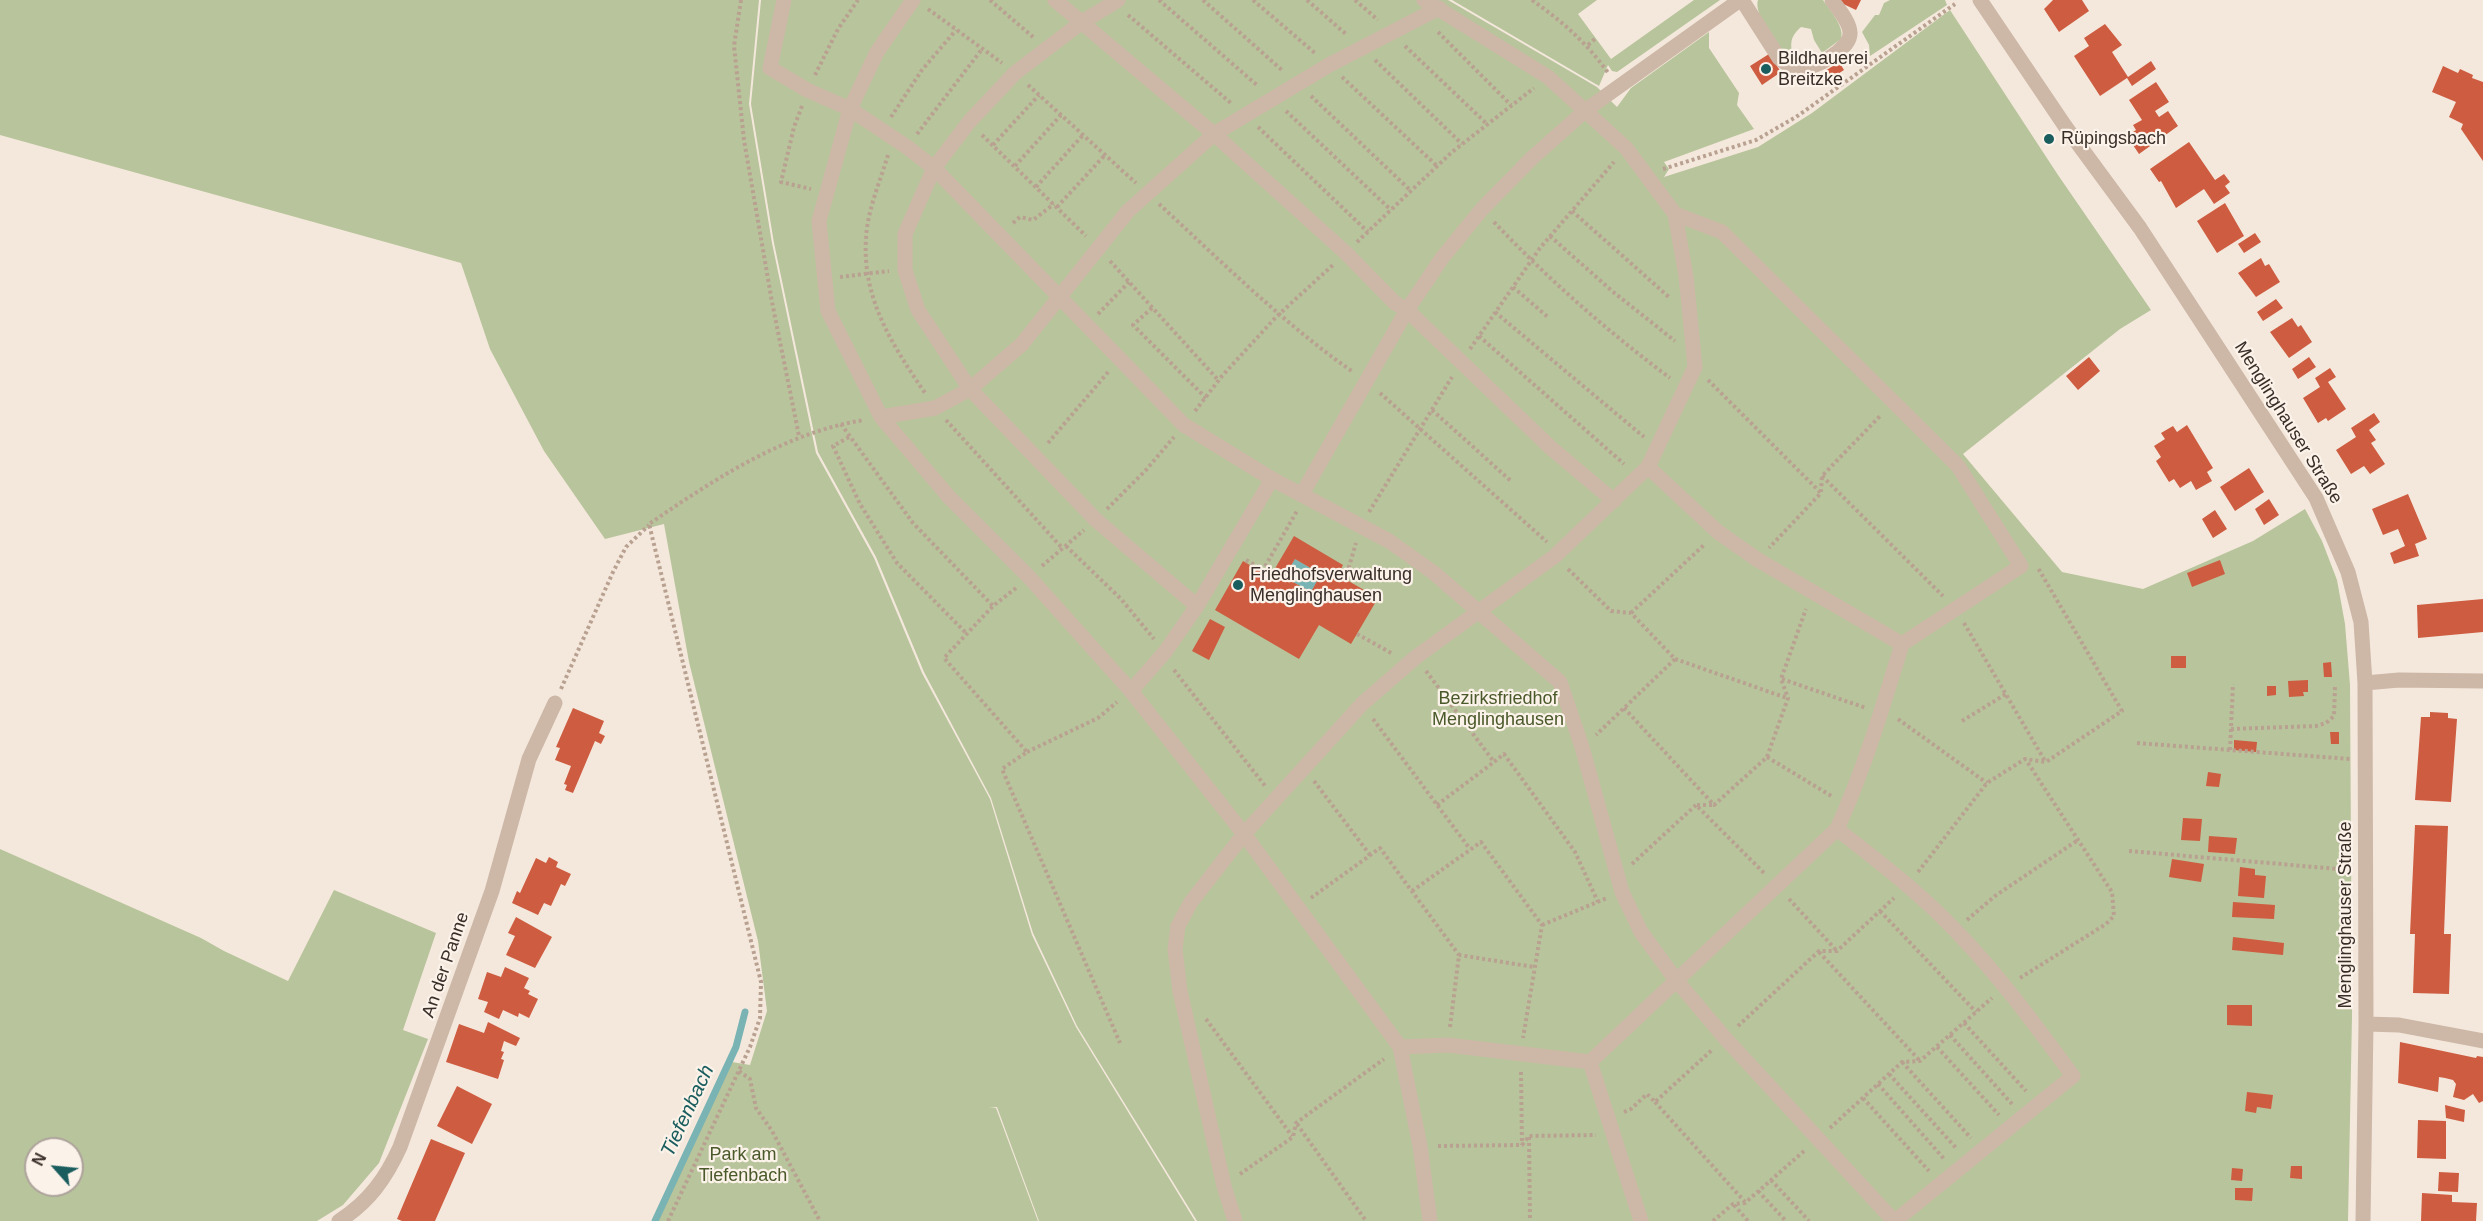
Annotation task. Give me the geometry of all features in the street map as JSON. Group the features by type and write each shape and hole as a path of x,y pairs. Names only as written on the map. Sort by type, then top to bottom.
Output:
{"street":[{"path":"784,0 770,68 807,90 850,109 908,147 934,168 1184,425 1272,478 1389,541 1434,573 1560,682 1582,747 1622,892 1641,932 1676,980 1725,1038 1894,1221 2073,1076 2006,986 1955,930 1908,885 1837,829"},
{"path":"1055,0 1214,134 1346,253 1395,303 1407,310 1551,448 1614,501"},
{"path":"1118,0 1082,22 1016,73 969,122 934,168 905,234 905,270 918,310 970,389 1096,520 1197,606"},
{"path":"1235,1221 1224,1186 1179,991 1175,949 1178,926 1191,902 1244,834 1362,704 1413,660 1478,610 1557,554 1643,472 1685,389 1695,362 1675,214 1626,148 1548,77 1424,0"},
{"path":"1304,495 1366,380 1407,310 1442,258 1482,209 1532,158 1586,110 1741,0 1779,58 1787,65 1798,69 1813,67 1847,45 1851,34 1847,23 1832,0"},
{"name":"Menglinghauser Straße","path":"1980,0 2065,126 2140,228 2316,498 2348,572 2361,622 2365,683 2366,1024 2363,1221"},
{"path":"918,3 877,52 850,109 819,222 828,311 881,417 949,497 1029,578 1131,690 1244,834 1400,1047 1420,1146 1430,1221"},
{"path":"881,417 935,408 970,389 1022,344 1128,211 1214,134 1329,65 1439,8"},
{"path":"1590,1062 1837,829 1848,806 1902,644 2022,566 1958,466 1722,232 1675,214"},
{"path":"1643,472 1718,532 1758,560 1902,644"},
{"path":"1131,690 1164,654 1197,606 1272,478"},
{"path":"2365,683 2399,680 2483,681"},
{"name":"An der Panne","path":"339,1221 365,1203 387,1175 400,1147 488,902 529,759 555,703"},
{"path":"2366,1024 2399,1025 2483,1041"},
{"path":"1400,1047 1448,1045 1590,1062"},
{"path":"1590,1062 1641,1221"}],"path":[{"path":"741,0 734,46 744,140 772,302 799,436"},
{"path":"990,0 1047,49"},
{"path":"1253,0 1329,65 1437,166"},
{"path":"1307,0 1362,48 1462,144"},
{"path":"1355,0 1487,124"},
{"path":"1532,0 1568,26 1588,45 1618,87"},
{"path":"918,3 1016,73 1279,315 1319,348 1366,380 1557,554 1611,612 1631,614 1675,659 1788,698"},
{"path":"1641,169 1669,169 1756,140 1796,117 1955,4"},
{"path":"1422,17 1511,105"},
{"path":"882,130 922,70 956,30"},
{"path":"1588,45 1596,38"},
{"path":"908,147 982,49"},
{"path":"1027,752 944,658 993,606 1096,520 1146,470 1279,315 1437,166 1548,77"},
{"path":"993,145 1039,95"},
{"path":"1015,166 1061,115"},
{"path":"1036,187 1083,135"},
{"path":"1341,577 1348,570 1361,525 1461,363 1550,236 1626,148"},
{"path":"999,236 1020,217 1032,220 1055,206 1105,154"},
{"path":"1482,209 1531,261 1603,324 1685,389"},
{"path":"1572,211 1690,316"},
{"path":"1550,236 1695,362 1821,493"},
{"path":"825,279 905,270"},
{"path":"1088,325 1129,282"},
{"path":"1513,287 1549,318"},
{"path":"1152,307 1133,325 1206,398"},
{"path":"1495,312 1657,448"},
{"path":"1479,336 1643,472"},
{"path":"1035,457 1120,358"},
{"path":"1758,560 1821,493 1822,476 1893,402"},
{"path":"1432,410 1511,481"},
{"path":"555,703 626,547 649,524 715,480 799,436 841,424 913,523 993,606"},
{"path":"849,437 833,446 860,504 897,563 966,634"},
{"path":"1822,476 1955,609 2046,762"},
{"path":"1229,550 1263,572 1304,495"},
{"path":"649,524 761,982 760,1018 739,1071 668,1221"},
{"path":"1631,614 1718,532"},
{"path":"1066,546 1121,599 1275,799"},
{"path":"1655,1102 1819,951 1837,951 1908,885 1987,783 2025,759 2046,762 2122,711 2036,565 2022,566"},
{"path":"1618,876 1696,805 1714,805 1767,757 1788,698 1781,679 1812,592"},
{"path":"1357,634 1413,660 1494,762"},
{"path":"1582,747 1675,659"},
{"path":"1781,679 1881,711 1987,783"},
{"path":"2230,750 2233,684"},
{"path":"2231,729 2316,726 2326,723 2334,716 2335,687"},
{"path":"1120,1043 1002,769 1027,752 1098,718 1131,690"},
{"path":"1962,721 2006,694"},
{"path":"1362,704 1470,849"},
{"path":"1624,708 1714,805"},
{"path":"2136,743 2365,760"},
{"path":"1437,805 1504,754 1575,852 1598,902"},
{"path":"1767,757 1848,806"},
{"path":"1713,1221 1733,1204 1745,1203 1902,1062 1920,1061 2006,986 2106,924 2114,916 2112,892 2025,759"},
{"path":"1304,767 1370,855"},
{"path":"1696,805 1837,951"},
{"path":"1955,930 1995,896 2079,840"},
{"path":"1412,891 1480,842 1542,926 1521,1054 1522,1145"},
{"path":"1298,908 1380,848 1459,955 1448,1045"},
{"path":"2129,851 2338,870"},
{"path":"1542,926 1622,892"},
{"path":"1880,911 1976,1012"},
{"path":"1819,951 1920,1061"},
{"path":"1459,955 1534,967"},
{"path":"1202,1014 1293,1137"},
{"path":"1964,1023 2038,1104"},
{"path":"1950,1035 2024,1116"},
{"path":"1224,1186 1293,1137 1296,1124 1400,1047"},
{"path":"1937,1047 2010,1127"},
{"path":"1902,1062 1982,1149"},
{"path":"739,1071 750,1079 756,1108 772,1131 820,1221"},
{"path":"1889,1074 1968,1161"},
{"path":"1878,1084 1955,1172"},
{"path":"1522,1145 1529,1136 1610,1127 1647,1094 1745,1203"},
{"path":"1863,1098 1940,1184"},
{"path":"1296,1124 1366,1221"},
{"path":"1529,1136 1530,1221"},
{"path":"1420,1146 1522,1145"},
{"path":"1771,1180 1809,1221"},
{"path":"1758,1191 1786,1221"},
{"path":"1733,1204 1748,1221"}],"green space":[{"name":"Park am Tiefenbach","path":"0,0 759,0 749,104 772,243 816,453 874,558 922,673 990,799 1032,935 1076,1027 1195,1221 1039,1221 997,1107 989,1108 996,1108 1038,1221 657,1221 732,1062 750,1065 767,1011 758,941 689,662 664,524 605,539 544,451 490,349 461,263 0,135"},
{"name":"Bezirksfriedhof Menglinghausen","path":"761,0 1448,0 1597,87 1617,107 1631,88 1709,32 1709,48 1739,93 1737,105 1754,129 1664,162 1669,169 1664,177 1758,147 1812,113 1950,10 2058,175 2151,310 2120,329 1963,454 2062,572 2143,589 2253,541 2305,509 2322,541 2337,580 2345,624 2350,685 2352,1016 2348,1221 1197,1221 1077,1026 1033,933 991,798 924,672 876,557 818,452 774,243 751,104"},
{"path":"1452,0 1597,0 1578,14 1611,59 1694,0 1720,0 1617,72 1612,71 1608,65 1599,86"},
{"path":"1758,0 1823,0 1839,24 1841,39 1822,53 1814,40 1811,29 1801,27 1793,37 1791,44 1793,57 1790,59 1779,49 1763,23 1757,6"},
{"path":"1890,0 1945,0 1947,5 1870,56 1869,45 1862,32 1875,15 1879,15 1884,3"},
{"path":"0,849 201,938 288,981 334,890 436,933 403,1030 428,1039 379,1163 343,1205 317,1221 0,1221"}],"water":[{"path":"1295,559 1321,574 1311,592 1284,577"}],"building":[{"path":"1835,0 1861,0 1856,10"},
{"path":"2053,0 2082,0 2089,11 2059,32 2044,9"},
{"path":"2105,24 2122,45 2112,52 2128,77 2151,61 2156,69 2132,86 2127,78 2100,96 2074,56 2089,46 2084,38"},
{"name":"Bildhauerei Breitzke","path":"1769,54 1781,72 1762,85 1750,66"},
{"path":"1839,62 1844,70 1830,79 1825,71"},
{"path":"2443,66 2458,73 2460,69 2473,75 2472,78 2483,82 2483,161 2461,129 2463,124 2449,117 2456,102 2432,92"},
{"path":"2156,82 2169,102 2155,111 2159,117 2168,111 2178,126 2139,154 2127,136 2136,130 2133,125 2142,120 2129,100"},
{"path":"2189,142 2215,180 2224,174 2230,182 2225,186 2230,193 2214,204 2204,189 2176,208 2161,181 2159,182 2150,169"},
{"path":"2225,203 2244,236 2217,253 2197,221"},
{"path":"2255,233 2261,242 2244,253 2238,244"},
{"path":"2261,258 2265,266 2269,264 2280,282 2256,297 2238,273"},
{"path":"2276,299 2283,308 2263,321 2257,312"},
{"path":"2292,318 2298,327 2301,325 2312,342 2289,358 2270,332"},
{"path":"2089,357 2100,371 2078,390 2066,376"},
{"path":"2309,357 2316,367 2298,379 2292,369"},
{"path":"2330,368 2336,377 2328,382 2346,409 2328,421 2326,418 2318,423 2303,398 2320,387 2315,378"},
{"path":"2374,413 2380,422 2369,430 2376,440 2371,443 2385,464 2370,474 2364,466 2351,474 2336,450 2356,437 2351,428"},
{"path":"2187,425 2213,468 2207,472 2212,481 2196,490 2191,481 2180,488 2174,479 2169,482 2156,461 2161,457 2154,446 2165,439 2161,433 2173,426 2177,432"},
{"path":"2249,468 2264,492 2235,511 2220,487"},
{"path":"2408,494 2427,539 2415,544 2419,556 2394,564 2390,553 2405,546 2398,529 2383,535 2372,509"},
{"path":"2269,499 2279,515 2264,525 2255,509"},
{"path":"2215,510 2227,529 2213,538 2202,519"},
{"path":"1294,536 1343,565 1338,575 1378,598 1351,644 1319,625 1299,659 1215,610 1243,561 1270,577","holes":["1295,559 1321,574 1311,592 1284,577"]},
{"path":"2220,560 2225,574 2192,587 2187,573"},
{"path":"2483,599 2483,632 2418,638 2417,605"},
{"path":"1210,619 1225,627 1209,660 1192,651"},
{"path":"2171,656 2186,656 2186,668 2171,668"},
{"path":"2331,662 2332,677 2324,677 2323,663"},
{"path":"2308,680 2308,692 2303,692 2304,696 2289,697 2288,681"},
{"path":"2267,686 2276,686 2276,695 2267,696"},
{"path":"573,708 604,721 599,733 605,736 601,744 595,741 573,793 565,790 567,785 564,784 571,766 555,760 560,748 556,747"},
{"path":"2430,712 2448,713 2448,718 2457,719 2451,802 2415,800 2421,717 2430,717"},
{"path":"2330,732 2339,732 2339,744 2331,744"},
{"path":"2234,740 2257,742 2256,752 2234,750"},
{"path":"2208,772 2221,774 2219,787 2206,786"},
{"path":"2183,818 2202,819 2200,841 2181,840"},
{"path":"2415,825 2448,826 2444,934 2451,934 2449,994 2413,993 2415,934 2410,934"},
{"path":"2209,836 2237,838 2235,854 2208,852"},
{"path":"549,857 558,862 556,867 571,874 565,886 561,884 551,906 544,903 538,915 512,903 517,891 520,893 536,858 546,863"},
{"path":"2172,859 2204,864 2201,882 2169,877"},
{"path":"2240,867 2255,869 2255,875 2266,876 2264,898 2238,896"},
{"path":"2233,902 2275,905 2274,919 2232,917"},
{"path":"516,917 552,937 535,968 506,955 515,936 508,933"},
{"path":"2233,937 2284,943 2283,955 2232,950"},
{"path":"505,967 529,978 524,988 530,991 528,994 538,999 529,1018 519,1013 518,1017 503,1010 499,1019 484,1012 488,1002 478,999 487,972 501,977"},
{"path":"2227,1005 2252,1005 2252,1026 2227,1025"},
{"path":"488,1022 520,1038 516,1046 504,1041 501,1051 504,1052 501,1059 504,1060 498,1079 446,1062 459,1024 484,1033"},
{"path":"2400,1042 2476,1058 2477,1056 2483,1057 2483,1101 2479,1103 2473,1094 2464,1100 2453,1097 2456,1084 2453,1080 2445,1078 2439,1077 2438,1092 2398,1083"},
{"path":"457,1086 492,1104 472,1144 437,1126"},
{"path":"2247,1092 2273,1095 2271,1109 2257,1107 2256,1113 2245,1111"},
{"path":"2445,1105 2465,1110 2464,1122 2446,1118"},
{"path":"2418,1120 2446,1121 2446,1159 2417,1158"},
{"path":"431,1139 465,1153 435,1221 402,1221 397,1219"},
{"path":"2291,1166 2302,1166 2302,1179 2290,1178"},
{"path":"2232,1168 2243,1169 2242,1181 2231,1180"},
{"path":"2439,1172 2459,1173 2458,1192 2438,1191"},
{"path":"2235,1188 2253,1188 2252,1201 2235,1200"},
{"path":"2422,1193 2452,1195 2452,1202 2477,1203 2476,1221 2421,1221"}],"waterway":[{"name":"Tiefenbach","path":"655,1221 736,1047 745,1012"}],"place":[{"name":"Bildhauerei Breitzke","path":"1766,69"},
{"name":"Rüpingsbach","path":"2049,139"},
{"name":"Friedhofsverwaltung Menglinghausen","path":"1238,585"}]}
